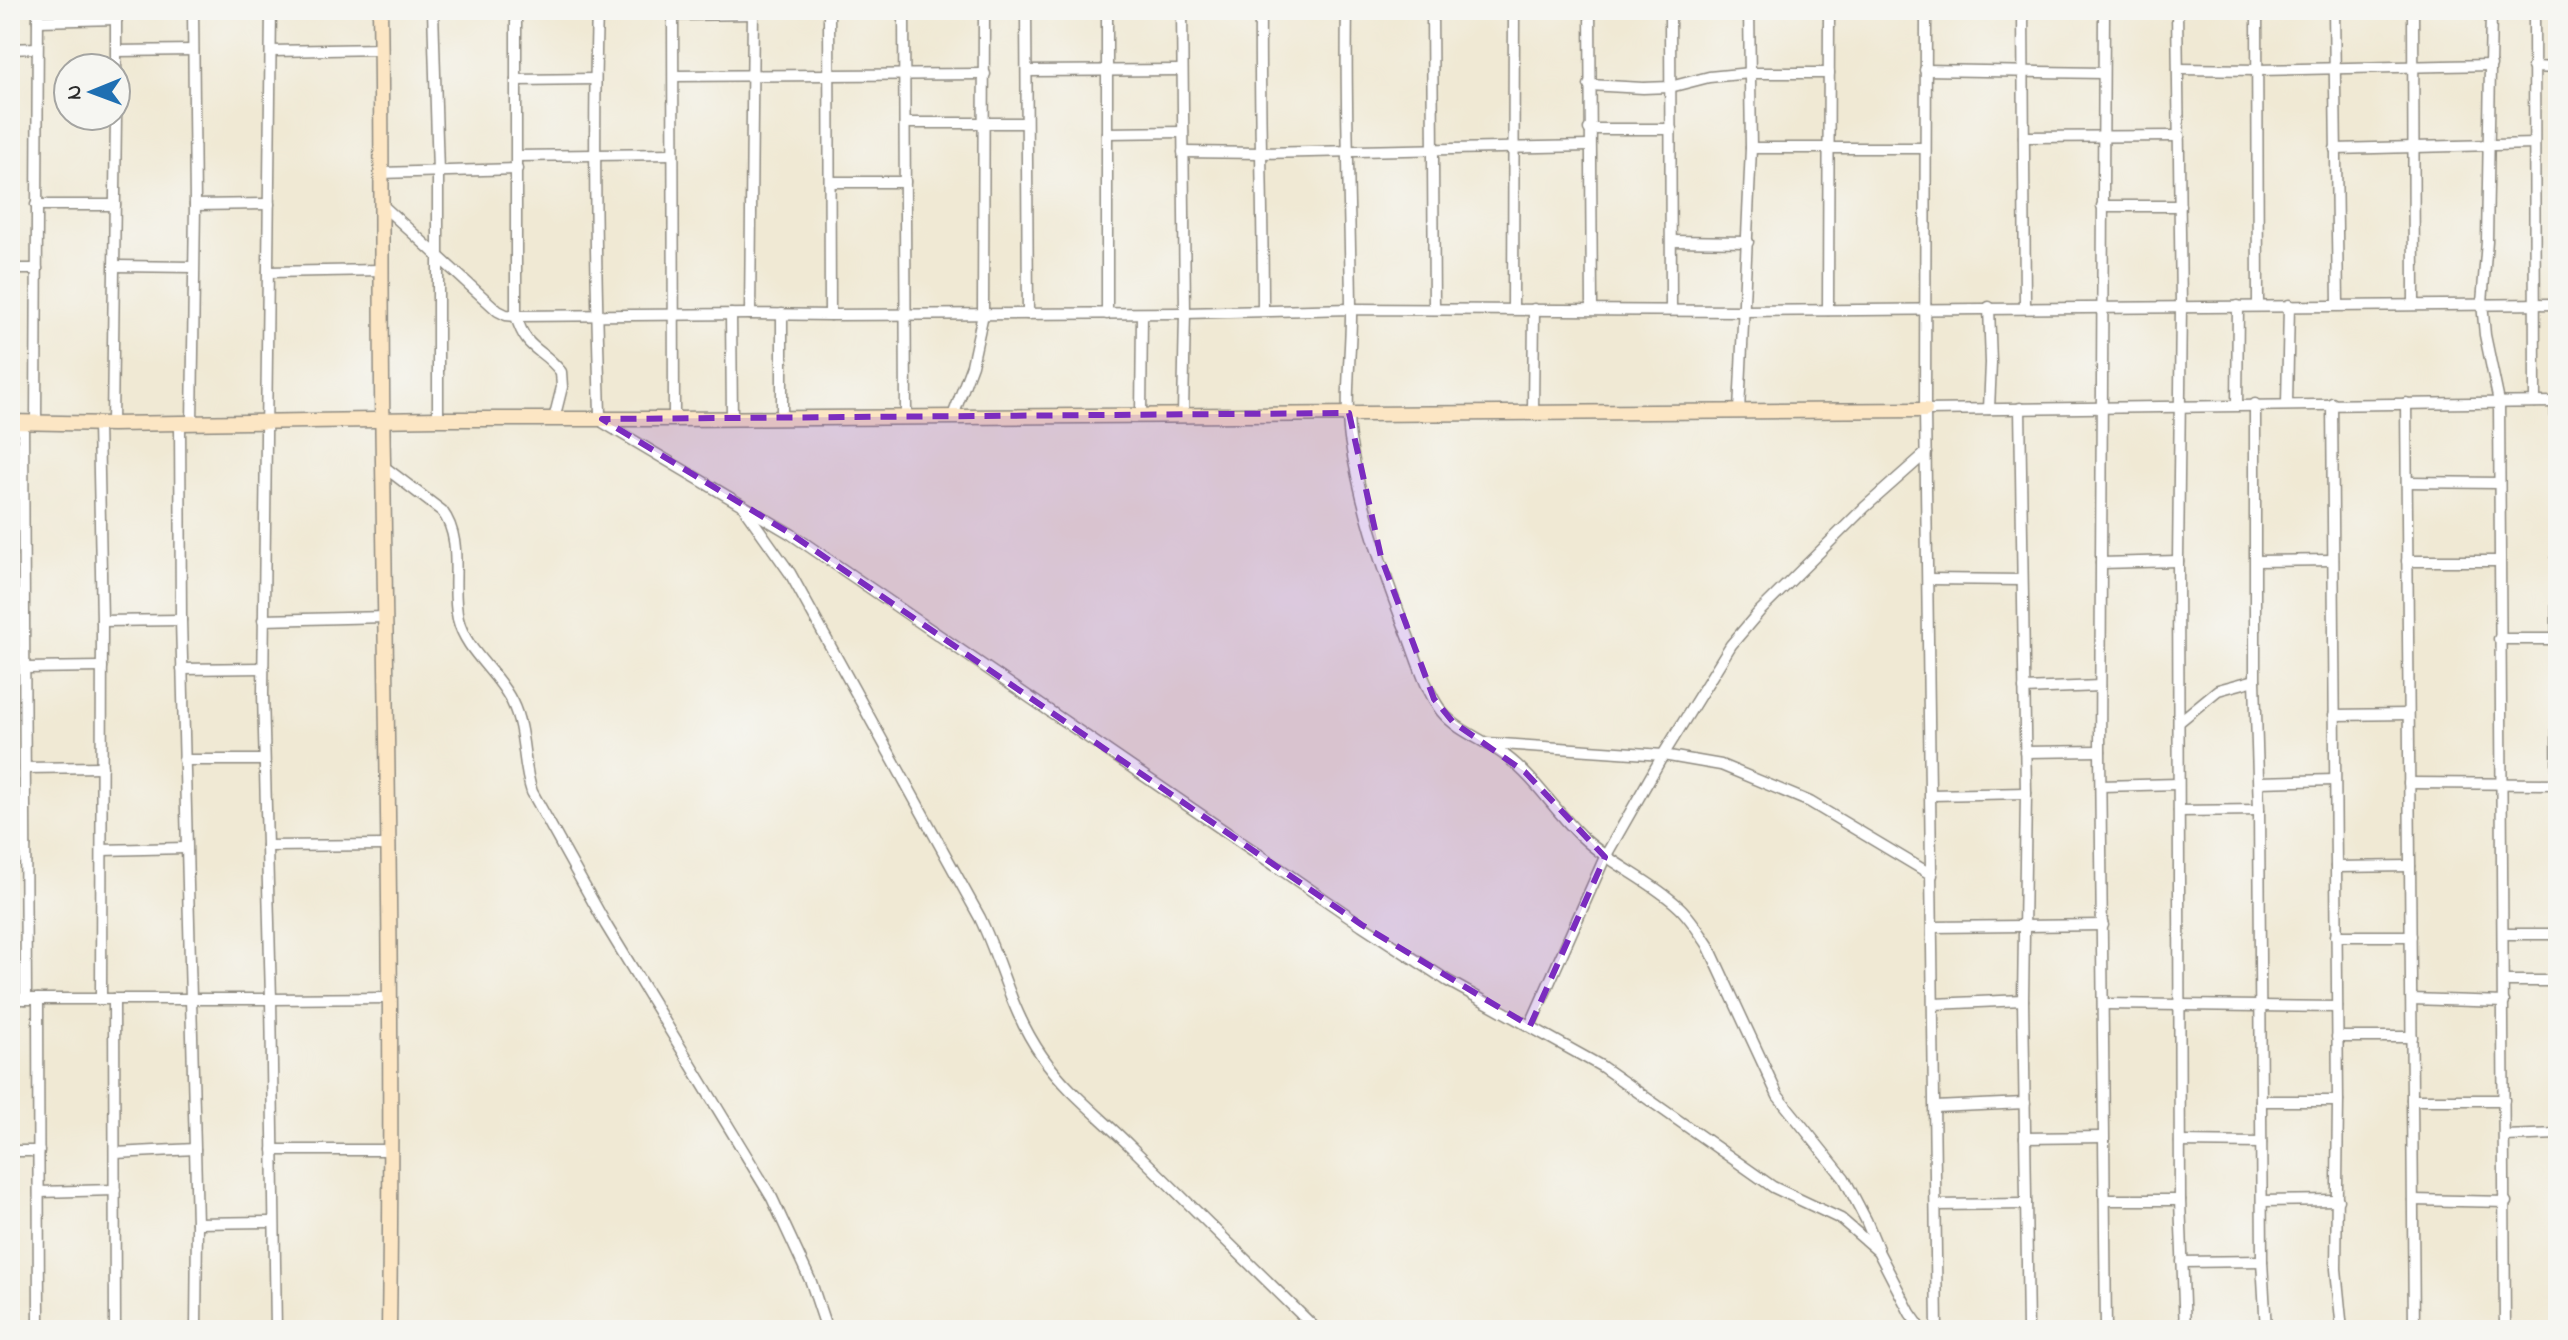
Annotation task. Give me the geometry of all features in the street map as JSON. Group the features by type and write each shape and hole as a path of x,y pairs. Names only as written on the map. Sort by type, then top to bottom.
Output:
{"street":[{"path":"193,10 195,205 181,620 197,1223 196,1330"},
{"path":"271,10 263,760 271,999 276,1330"},
{"path":"380,10 389,1330"},
{"path":"433,10 438,172 438,419"},
{"path":"516,10 516,316 529,344 561,372 562,387 554,419"},
{"path":"597,10 597,315 602,419 607,426 791,534 1362,925 1448,981 1601,1066 1773,1187 1841,1219 1878,1251"},
{"path":"829,10 830,315"},
{"path":"904,10 906,417"},
{"path":"953,416 976,351 983,314 984,10"},
{"path":"1026,10 1028,314"},
{"path":"1107,10 1107,314"},
{"path":"1182,10 1183,414"},
{"path":"1260,10 1263,311"},
{"path":"1347,10 1351,309 1349,413 1353,452 1395,603 1434,699 1443,714 1525,772 1573,828 1605,857 1663,894 1681,908 1696,927 1708,945 1778,1096 1844,1178 1878,1251 1922,1330"},
{"path":"1432,10 1434,309"},
{"path":"1513,309 1514,10"},
{"path":"1590,10 1592,308"},
{"path":"1670,10 1671,310"},
{"path":"1739,412 1751,148 1749,10"},
{"path":"1828,310 1829,10"},
{"path":"1926,10 1925,410 1937,1330"},
{"path":"2023,10 2025,307"},
{"path":"2104,10 2100,751 2106,1330"},
{"path":"2177,10 2181,306 2178,561 2180,1200 2185,1330"},
{"path":"2257,10 2258,306"},
{"path":"2334,10 2338,305"},
{"path":"2413,10 2414,304"},
{"path":"2491,10 2490,145 2482,303 2485,335 2499,402 2505,1330"},
{"path":"2534,10 2535,402"},
{"path":"674,419 673,12 753,12 750,314"},
{"path":"26,999 23,422 37,269 38,15 116,15 117,51 193,50"},
{"path":"10,49 37,48"},
{"path":"272,51 381,49"},
{"path":"2178,69 2491,65"},
{"path":"2533,67 2558,68"},
{"path":"1027,71 1182,70"},
{"path":"1925,70 2103,73"},
{"path":"1589,85 1670,87 1709,77 1750,73 1829,73"},
{"path":"674,76 985,74"},
{"path":"516,80 595,79"},
{"path":"905,123 1026,123"},
{"path":"1589,129 1671,129"},
{"path":"101,999 105,424 115,266 116,132"},
{"path":"1107,133 1183,132"},
{"path":"2024,137 2179,136"},
{"path":"2335,149 2534,144"},
{"path":"1183,152 1348,152 1590,146"},
{"path":"1751,148 1925,148"},
{"path":"517,156 673,154"},
{"path":"381,173 517,169"},
{"path":"831,182 905,182"},
{"path":"195,205 269,204"},
{"path":"381,204 498,311 516,316 2558,304"},
{"path":"36,205 115,205"},
{"path":"2102,206 2180,206"},
{"path":"1671,241 1748,242"},
{"path":"115,266 193,267"},
{"path":"10,269 37,269"},
{"path":"268,272 381,270"},
{"path":"2287,404 2289,305"},
{"path":"2237,405 2238,306"},
{"path":"1989,307 1989,409"},
{"path":"1533,412 1534,309"},
{"path":"731,314 732,419"},
{"path":"782,314 782,418"},
{"path":"1141,415 1142,314"},
{"path":"23,422 186,424 438,419 1739,412 2557,402 2558,945"},
{"path":"2332,403 2338,1101 2336,1269 2342,1330"},
{"path":"2406,403 2414,1330"},
{"path":"2255,404 2255,680 2259,782 2262,1261 2266,1330"},
{"path":"2020,408 2026,793 2023,1000 2028,1330"},
{"path":"1530,1026 1605,857 1725,654 1743,630 1865,507 1926,453"},
{"path":"383,466 442,511 449,520 454,540 458,618 467,641 505,688 517,713 532,792 606,925 772,1198 811,1282 827,1330"},
{"path":"2407,482 2498,483"},
{"path":"742,506 790,573 980,918 1020,1021 1042,1056 1075,1095 1317,1330"},
{"path":"2256,561 2333,560"},
{"path":"2101,563 2178,561"},
{"path":"2407,561 2498,561"},
{"path":"1928,579 2022,580"},
{"path":"263,620 386,617"},
{"path":"102,621 181,620"},
{"path":"10,621 24,621"},
{"path":"2499,639 2557,639"},
{"path":"25,668 102,667"},
{"path":"182,669 263,668"},
{"path":"2179,722 2218,690 2255,680"},
{"path":"2024,689 2100,686"},
{"path":"2334,715 2408,714"},
{"path":"1487,743 1663,755 1721,765 1810,802 1932,875"},
{"path":"2025,752 2100,751"},
{"path":"184,760 263,760"},
{"path":"25,768 102,767"},
{"path":"2259,782 2334,780"},
{"path":"2409,783 2558,784"},
{"path":"2101,786 2178,784"},
{"path":"1931,795 2026,793"},
{"path":"2179,811 2259,810"},
{"path":"267,846 387,845"},
{"path":"10,846 25,846"},
{"path":"102,850 185,848"},
{"path":"2336,867 2410,866"},
{"path":"1933,927 2103,925"},
{"path":"2504,934 2558,934"},
{"path":"2336,936 2411,936"},
{"path":"2504,981 2558,981"},
{"path":"10,999 389,998"},
{"path":"38,999 39,1330"},
{"path":"114,999 115,1330"},
{"path":"2412,999 2504,1002"},
{"path":"1934,1004 2023,1000"},
{"path":"2104,1004 2337,1007"},
{"path":"2337,1037 2412,1037"},
{"path":"2412,1100 2504,1100"},
{"path":"2261,1101 2338,1101"},
{"path":"1935,1107 2025,1103"},
{"path":"2505,1136 2558,1134"},
{"path":"2025,1138 2103,1137"},
{"path":"2180,1142 2261,1143"},
{"path":"115,1153 195,1149"},
{"path":"273,1150 390,1150"},
{"path":"10,1151 39,1151"},
{"path":"39,1192 115,1190"},
{"path":"2105,1200 2180,1200"},
{"path":"2262,1201 2338,1200"},
{"path":"2413,1200 2506,1202"},
{"path":"1936,1205 2026,1204"},
{"path":"197,1223 273,1222"},
{"path":"2182,1262 2262,1261"}],"highlighted area":[{"path":"1349,413 1381,557 1434,699 1453,722 1525,772 1605,857 1530,1026 1362,925 791,534 602,419"}]}
